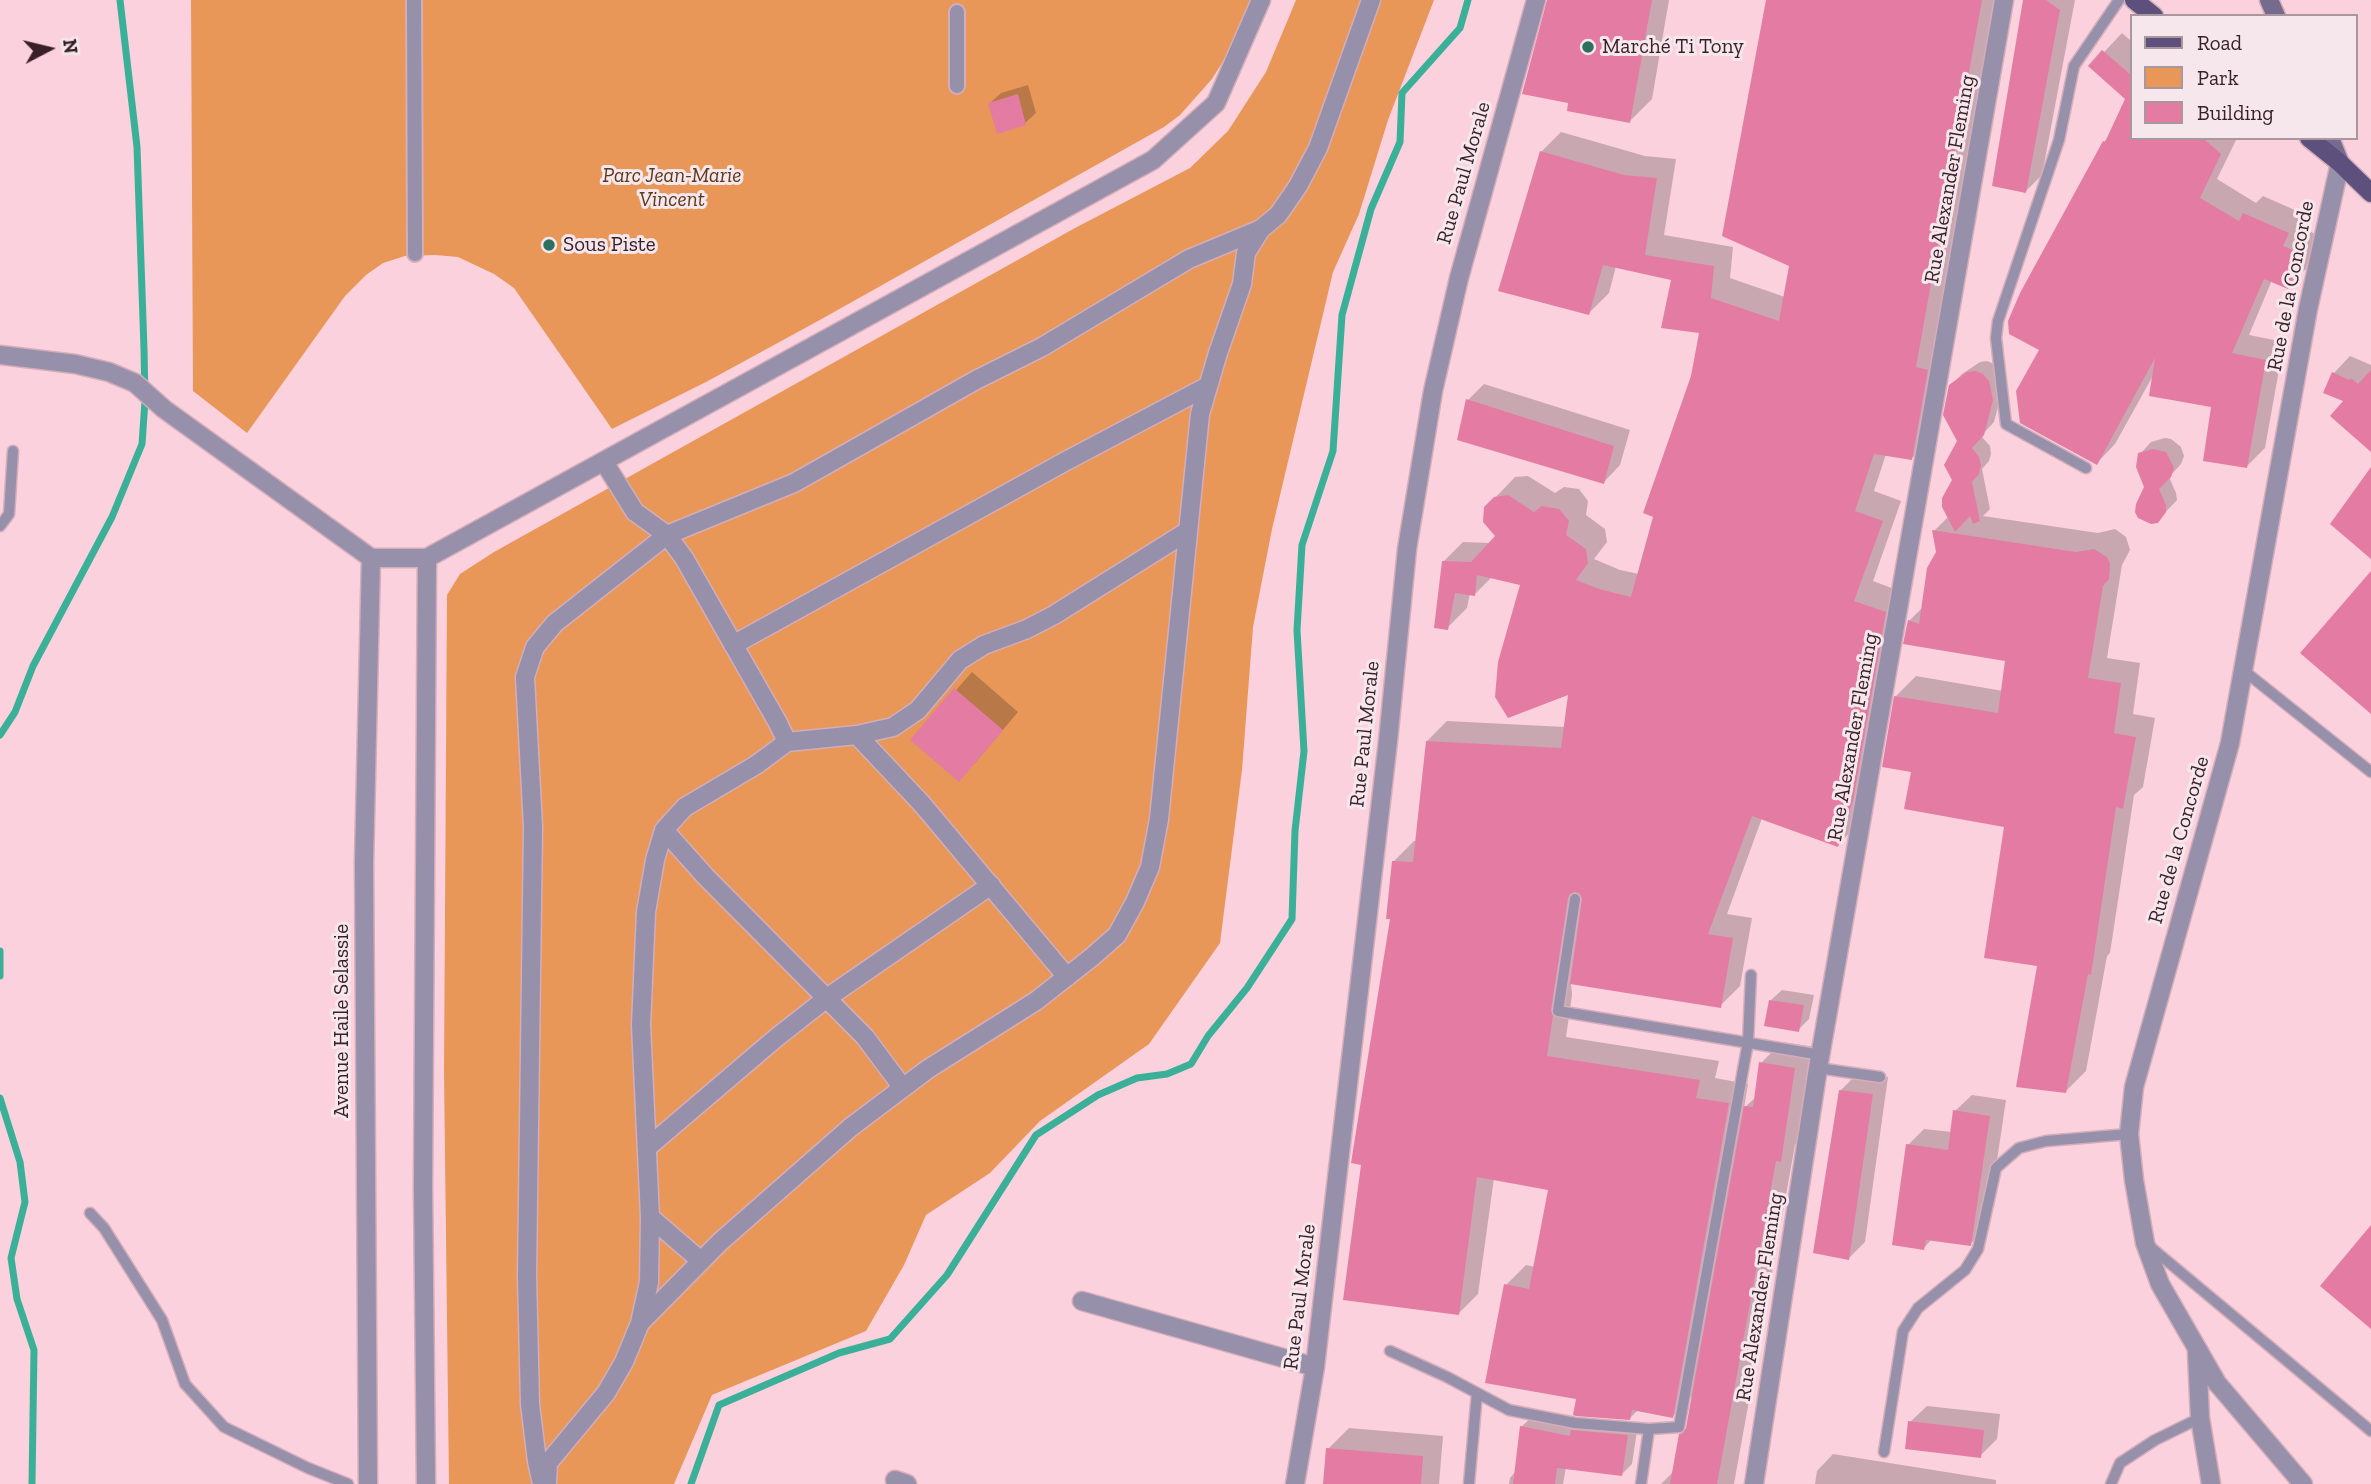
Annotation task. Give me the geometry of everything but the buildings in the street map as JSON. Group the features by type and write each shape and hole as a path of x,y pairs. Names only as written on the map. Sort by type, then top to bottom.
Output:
{"main road":[{"path":"2134,0 2152,14"},
{"path":"2311,140 2371,193"},
{"path":"2331,140 2340,163"}],"street":[{"path":"414,0 415,254"},
{"path":"0,355 75,364 109,372 141,387 164,409 371,558 427,558 1153,160 1216,103 1261,0"},
{"path":"545,1484 537,1461 530,1404 527,1275 533,827 526,677 535,647 555,623 667,534 794,483 976,380 1042,347 1189,259 1261,229 1278,215 1298,186 1318,148 1371,0"},
{"name":"Rue Paul Morale","path":"1295,1484 1315,1367 1388,741 1407,548 1433,391 1456,290 1536,0"},
{"name":"Rue Alexander Fleming","path":"1754,1484 1819,1061 2004,0"},
{"path":"957,12 957,86"},
{"name":"Rue de la Concorde","path":"2303,1484 2217,1383 2160,1284 2145,1243 2129,1134 2134,1087 2230,743 2308,309 2340,163"},
{"path":"640,1323 701,1261 851,1127 928,1069 1035,1001 1117,935 1150,867 1159,819 1200,414 1242,285 1246,253 1261,229"},
{"path":"733,645 1066,461 1208,386"},
{"path":"604,461 635,512 667,534 787,742"},
{"path":"545,1484 548,1463 606,1393 624,1362 640,1323 649,1282 648,1147 641,1025 646,912 655,860 664,830 685,807 756,765 787,742 857,735 893,727 918,710 960,660 984,645 1027,629 1054,615 1188,531"},
{"name":"Avenue Haile Selassie","path":"368,1484 363,862 371,558"},
{"path":"426,1484 423,1158 427,558"},
{"path":"857,735 922,804 1067,977"},
{"path":"664,830 706,877 865,1037 903,1088"},
{"path":"648,1147 827,998 991,886"},
{"path":"650,1217 701,1261"},
{"path":"1082,1301 1315,1367"},
{"path":"2197,1351 2200,1419 2211,1484"}],"lane":[{"path":"2086,468 2006,424 1996,338 1998,321 2059,140 2074,66 2119,0"},
{"path":"0,526 9,514 13,451"},
{"path":"2243,670 2371,772"},
{"path":"1575,900 1558,1011 1748,1042 1881,1077"},
{"path":"1390,1351 1509,1410 1574,1423 1649,1429 1679,1427 1748,1042 1751,975"},
{"path":"1884,1451 1903,1331 1918,1308 1965,1270 1978,1250 1996,1168 2019,1148 2046,1141 2129,1134"},
{"path":"90,1213 104,1228 162,1320 186,1384 224,1427 308,1468 348,1484"},
{"path":"2145,1243 2371,1431"},
{"path":"1469,1484 1476,1393"},
{"path":"2111,1484 2120,1462 2155,1440 2200,1419"},
{"path":"1641,1484 1649,1429"}],"green space":[{"name":"Parc Jean-Marie Vincent","path":"191,0 1250,0 1230,50 1212,79 1180,115 1164,127 818,321 612,429 514,288 494,274 458,257 435,255 405,256 383,263 366,275 345,296 247,433 193,391"},
{"path":"1296,0 1434,0 1388,120 1359,214 1333,272 1272,529 1253,627 1242,770 1220,943 1149,1044 1040,1121 990,1173 926,1215 904,1265 866,1331 712,1395 674,1484 449,1484 444,1072 447,595 460,574 494,552 1075,228 1190,168 1228,131 1266,72"}],"waterway":[{"path":"0,735 15,712 33,666 112,517 142,444 145,401 137,147 120,0"},
{"path":"691,1484 719,1405 839,1353 890,1339 947,1275 1036,1135 1098,1095 1137,1078 1167,1074 1191,1064 1208,1036 1247,988 1292,919 1295,831 1304,751 1297,630 1302,545 1333,451 1342,315 1371,209 1400,142 1402,93 1460,28 1468,0"},
{"path":"0,951 0,976"},
{"path":"0,1098 20,1162 25,1202 11,1258 17,1299 34,1350 32,1484"}],"place":[{"name":"Marché Ti Tony","path":"1588,47"},
{"name":"Sous Piste","path":"549,245"}]}
